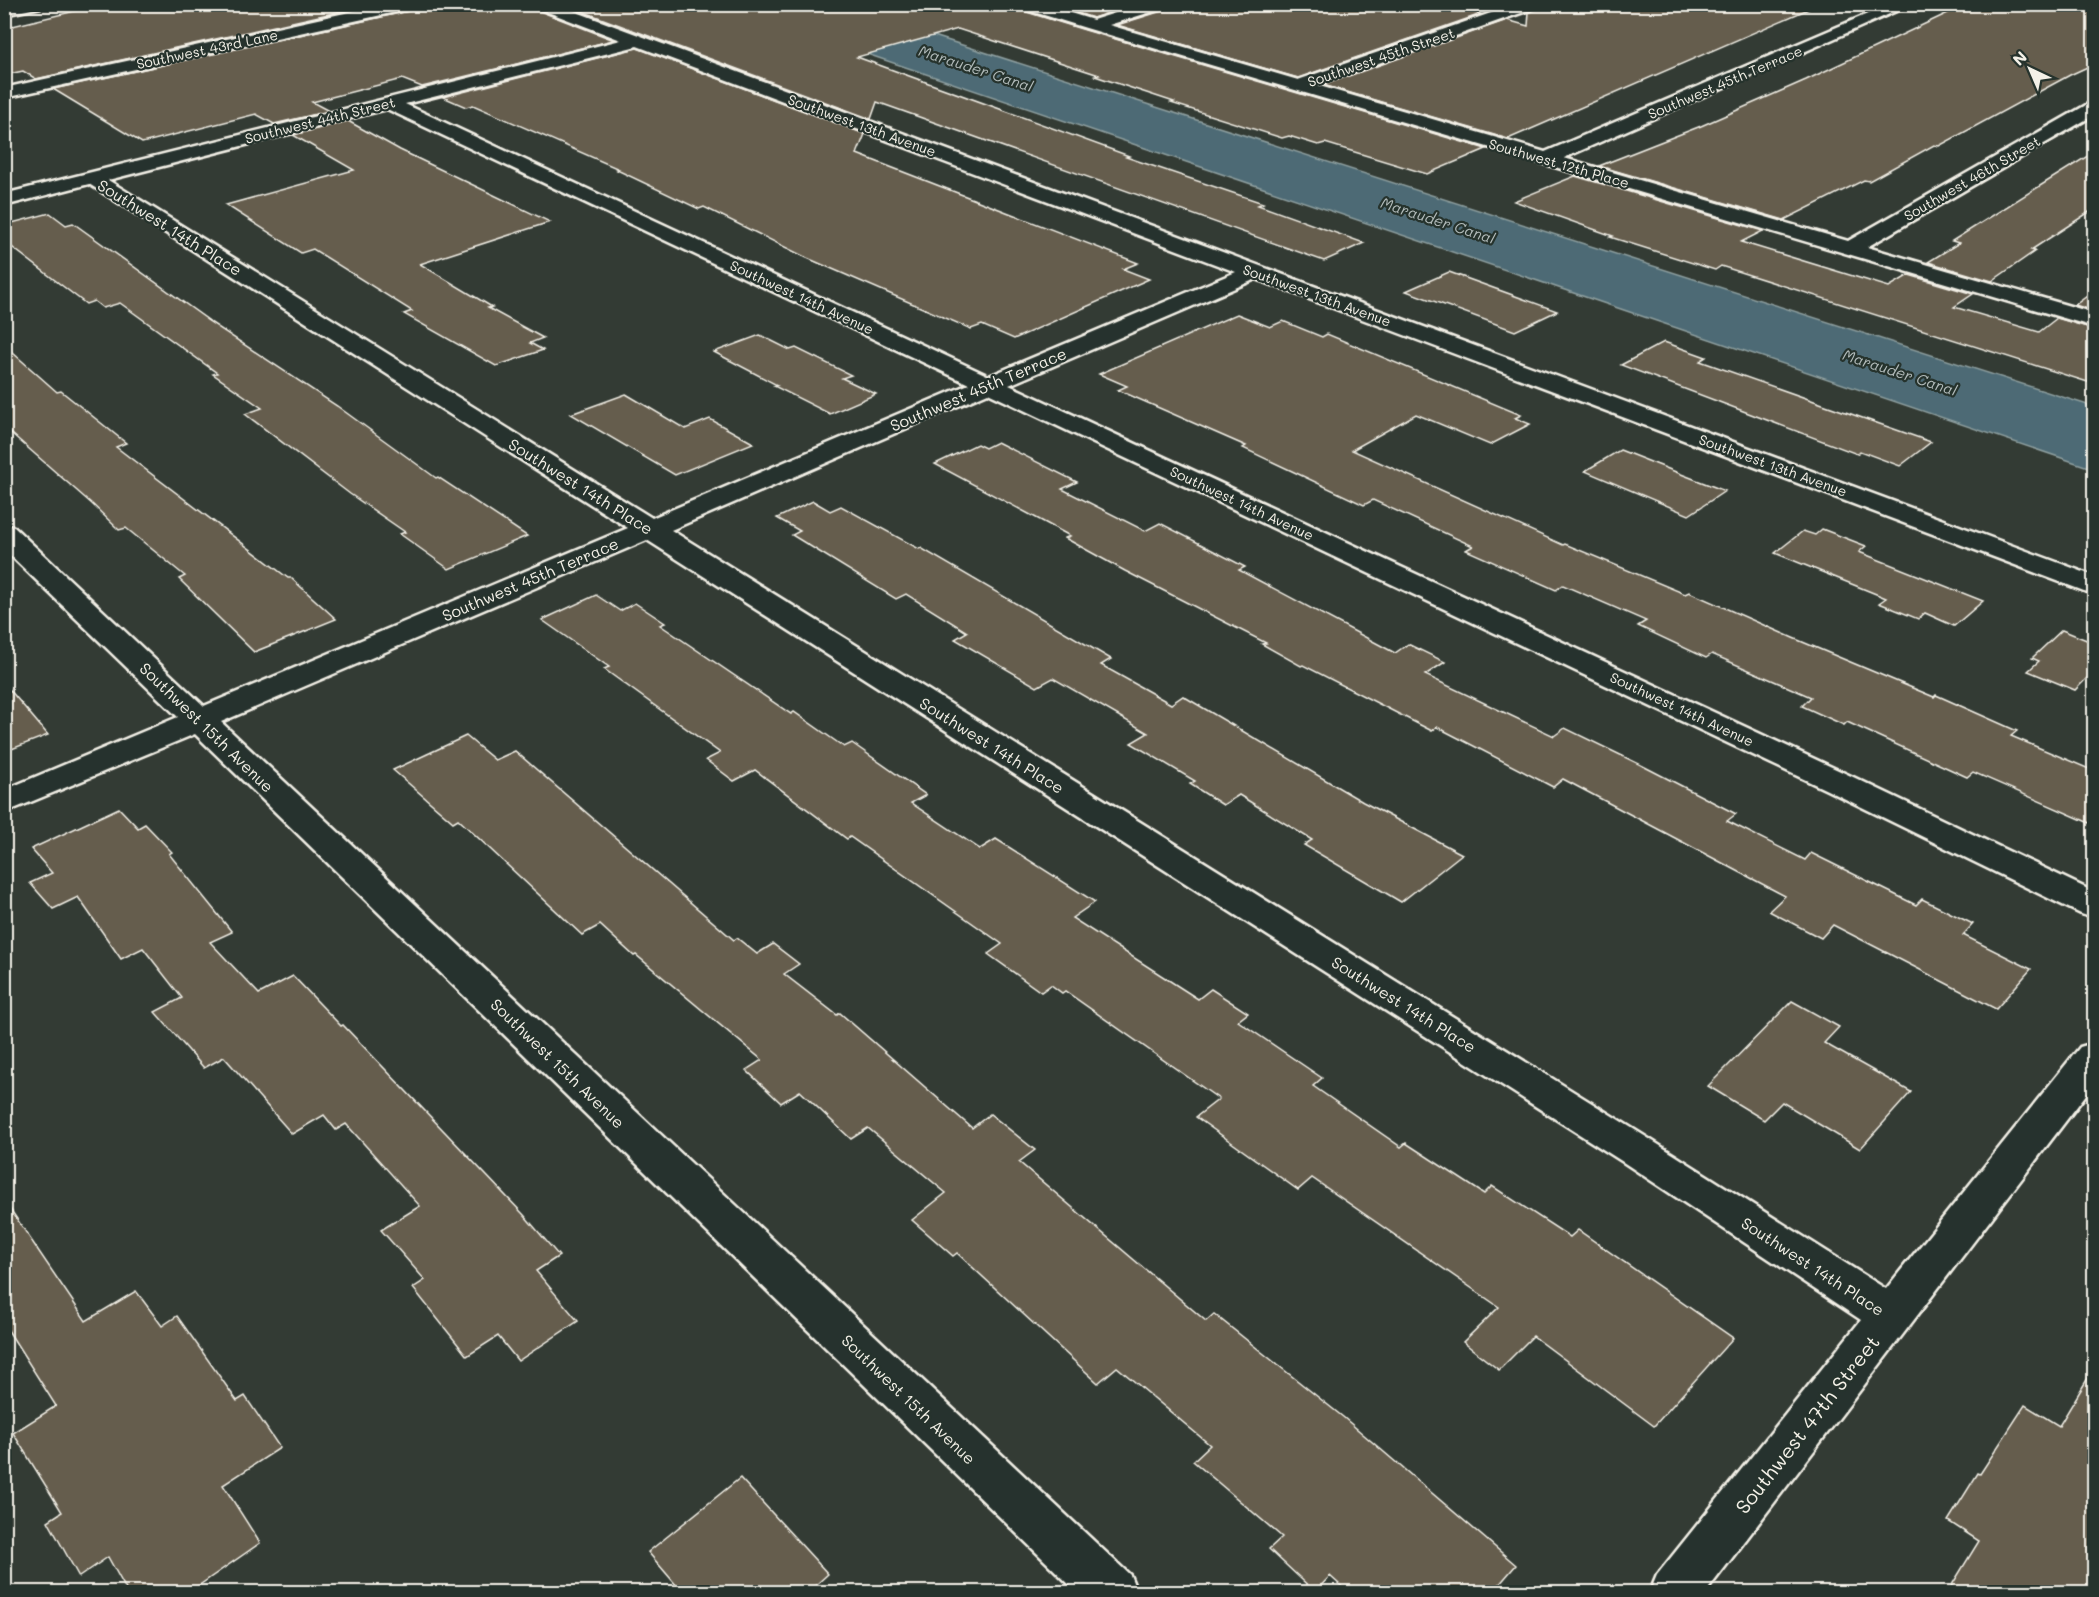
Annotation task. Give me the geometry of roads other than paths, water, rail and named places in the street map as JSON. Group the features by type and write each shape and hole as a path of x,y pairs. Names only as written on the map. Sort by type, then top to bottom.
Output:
{"street":[{"path":"4,11 36,4"},
{"name":"Southwest 43rd Lane","path":"4,93 409,4"},
{"name":"Southwest 13th Avenue","path":"540,4 2094,585"},
{"name":"Southwest 12th Place","path":"1023,4 2094,320"},
{"path":"1091,25 1162,4"},
{"name":"Southwest 45th Street","path":"1297,86 1533,4"},
{"name":"Southwest 45th Terrace","path":"1545,159 1905,4"},
{"name":"Southwest 44th Street","path":"4,200 636,41"},
{"name":"Southwest 14th Avenue","path":"388,103 1829,778 2094,906"},
{"name":"Southwest 46th Street","path":"1850,248 2094,108"},
{"name":"Southwest 14th Place","path":"92,178 1627,1145 1891,1316"},
{"name":"Southwest 45th Terrace","path":"4,803 1256,272"},
{"name":"Southwest 15th Avenue","path":"4,533 1112,1593"},
{"name":"Southwest 47th Street","path":"1674,1593 2094,1057"}],"water":[{"name":"Marauder Canal","path":"722,5 837,5 2094,407 2094,469"}]}
